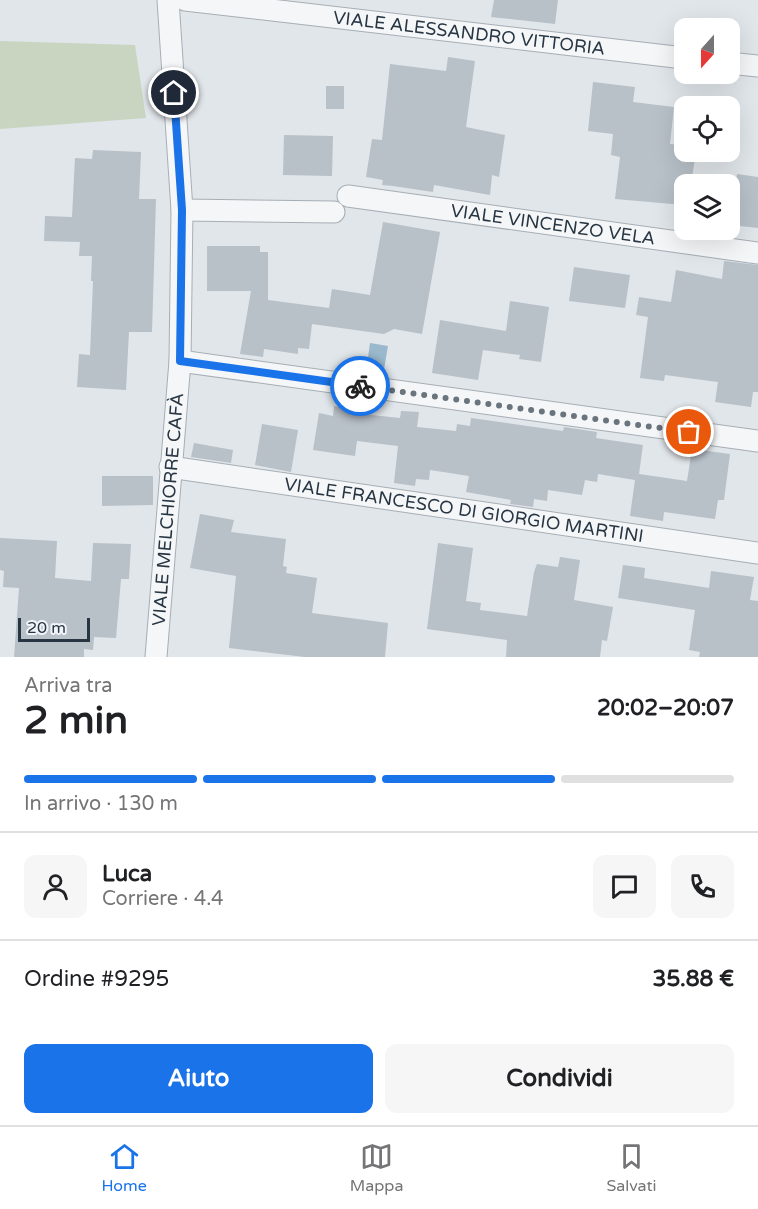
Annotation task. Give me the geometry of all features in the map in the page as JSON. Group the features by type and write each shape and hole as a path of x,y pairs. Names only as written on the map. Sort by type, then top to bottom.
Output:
{"street":[{"name":"VIALE MELCHIORRE CAFÀ","path":"156,657 180,361 182,210 168,0"},
{"name":"VIALE ALESSANDRO VITTORIA","path":"185,0 674,56"},
{"path":"740,64 758,66"},
{"name":"VIALE VINCENZO VELA","path":"348,196 758,253"},
{"path":"182,210 334,212"},
{"path":"180,361 758,441"},
{"name":"VIALE FRANCESCO DI GIORGIO MARTINI","path":"170,467 758,553"}],"green space":[{"path":"0,41 135,45 146,118 0,129"}],"water":[{"path":"370,343 388,346 383,375 366,372"}],"building":[{"path":"494,0 558,0 555,24 491,17"},
{"path":"448,57 475,61 466,127 505,135 499,177 492,175 490,195 434,185 433,192 382,185 383,180 366,177 372,139 382,140 390,64 446,71"},
{"path":"593,82 635,87 633,102 674,107 670,144 674,144 674,162 694,162 693,174 674,174 674,204 615,199 620,157 611,155 613,134 588,131"},
{"path":"326,86 344,86 344,109 326,109"},
{"path":"284,135 333,136 332,176 283,175"},
{"path":"93,150 141,152 139,199 156,199 152,332 129,332 126,390 77,387 79,354 90,355 92,256 79,256 80,242 44,241 45,216 72,217 75,158 92,159"},
{"path":"740,174 758,177 758,228 740,226"},
{"path":"383,222 440,232 422,334 394,329 384,334 312,324 309,349 298,348 298,354 264,349 263,357 240,354 251,291 207,291 207,246 260,246 260,252 268,252 268,300 329,308 332,289 370,295"},
{"path":"724,261 758,265 758,392 753,392 751,407 715,402 718,382 665,375 664,381 640,378 648,317 636,315 639,297 671,302 676,270 722,279"},
{"path":"574,267 630,275 625,308 569,301"},
{"path":"510,301 549,307 541,362 519,359 520,355 483,350 478,380 432,373 440,320 506,331"},
{"path":"334,406 362,411 362,414 400,418 401,411 419,412 417,427 456,431 457,424 470,426 471,418 563,431 564,427 597,432 596,438 643,445 639,474 687,481 692,449 730,454 724,500 718,500 715,519 664,512 663,521 630,516 635,480 598,474 597,482 585,480 582,495 548,490 547,501 534,499 533,507 510,504 511,500 466,492 469,476 430,470 429,480 416,479 415,486 394,483 398,446 357,441 355,456 313,450 319,413 333,416"},
{"path":"262,424 298,430 291,472 255,465"},
{"path":"194,443 233,450 231,463 191,457"},
{"path":"102,476 153,476 153,505 102,506"},
{"path":"200,514 234,520 231,532 286,539 283,566 287,567 286,573 317,578 312,613 388,623 385,657 305,657 229,648 236,576 190,568"},
{"path":"0,538 57,541 55,578 91,581 93,543 131,544 129,579 121,579 116,638 94,637 93,650 84,649 84,657 14,657 19,588 3,587 4,571 0,570"},
{"path":"438,543 473,548 466,601 481,603 480,610 527,616 537,564 558,567 560,557 580,560 574,600 613,607 607,641 602,640 600,657 506,657 507,640 427,629"},
{"path":"623,565 645,568 644,578 709,588 711,571 754,577 750,600 758,601 758,657 699,657 700,652 689,650 695,610 618,598"}],"way so far":[{"path":"360,386 689,432"}],"route":[{"path":"174,93 182,210 180,361 360,386"}]}
